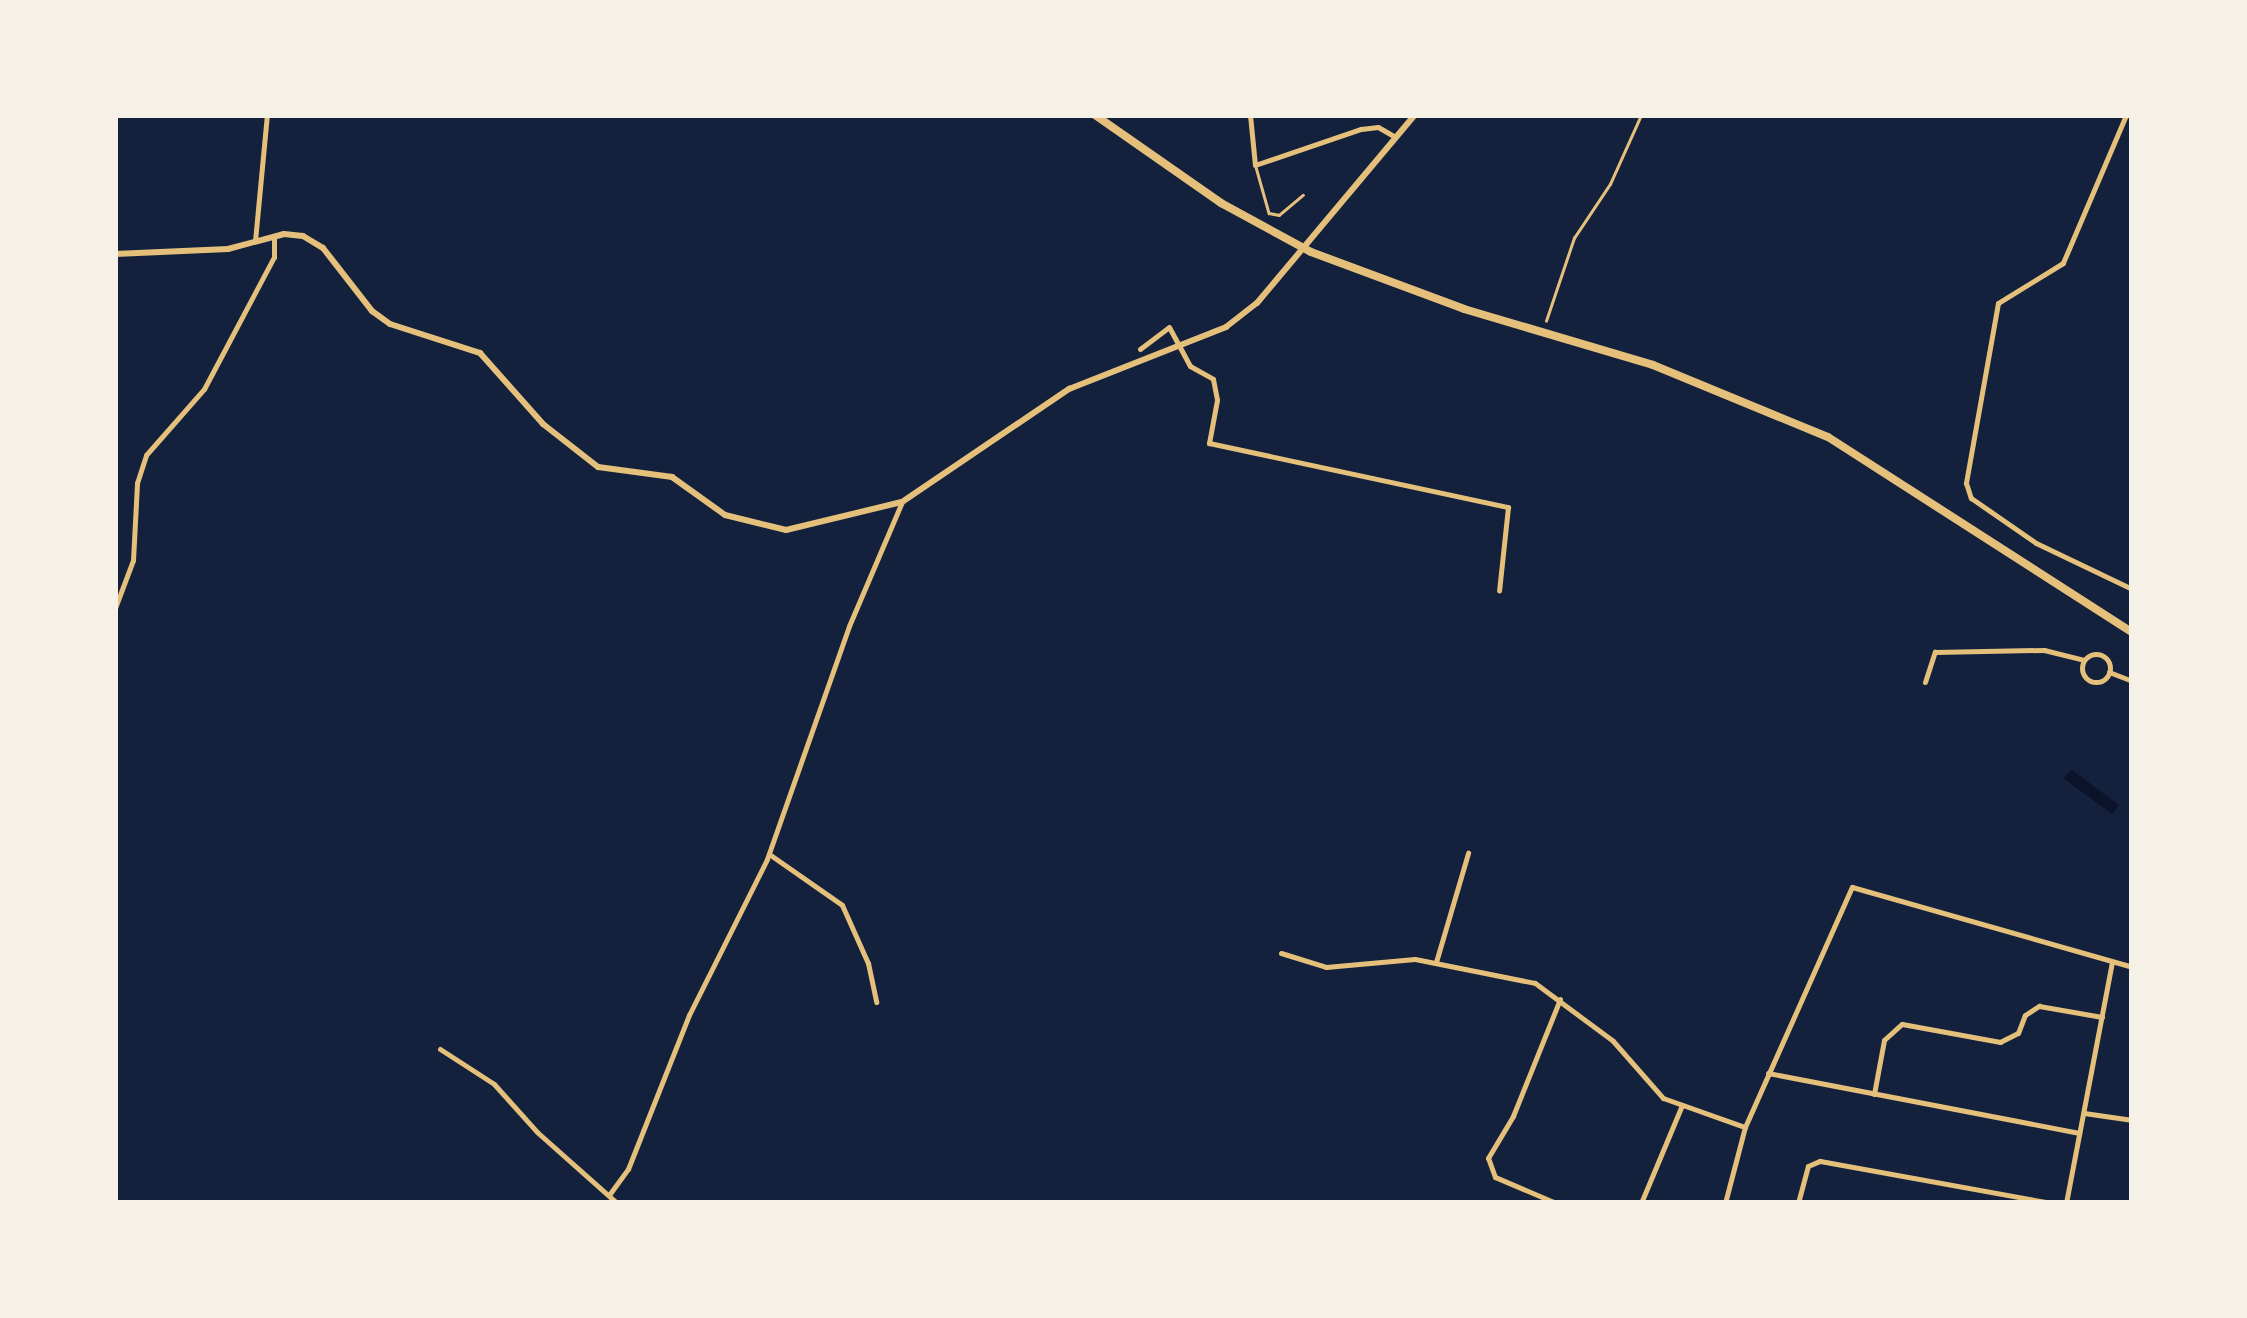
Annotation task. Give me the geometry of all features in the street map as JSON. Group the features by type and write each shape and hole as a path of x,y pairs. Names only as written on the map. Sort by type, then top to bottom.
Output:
{"main road":[{"path":"1095,115 1221,203 1312,252 1430,298 1653,365 1828,437 2132,632"}],"street":[{"path":"255,242 267,115"},
{"path":"1250,115 1256,165 1360,129 1378,126 1395,137"},
{"path":"115,254 255,242 292,234 323,248 372,312 390,324 471,346 543,424 598,467 672,477 724,515 765,528 819,524 902,502 1069,389 1180,348 1244,314 1415,115"},
{"path":"2126,115 2063,263 1998,303 1966,483 1970,498 2044,549 2132,589"},
{"path":"115,608 133,560 137,483 146,454 204,389 274,257 274,237"},
{"path":"1140,349 1168,327 1190,366 1218,388 1209,443 1508,507 1498,591"},
{"path":"609,1195 635,1154 689,1015 769,854 843,642 902,502"},
{"path":"1925,682 1935,652 2044,650 2084,660 2104,656 2110,672 2132,681"},
{"path":"2084,660 2088,680 2100,682 2110,672"},
{"path":"1436,962 1468,853"},
{"path":"769,854 842,905 868,963 876,1002"},
{"path":"1725,1203 1745,1127 1845,891 1860,887 2132,968"},
{"path":"1281,953 1326,967 1436,962 1520,978 1560,1000 1613,1040 1649,1086 1682,1104 1745,1127"},
{"path":"2089,1203 2067,1203 2112,962"},
{"path":"1556,1203 1496,1178 1488,1158 1514,1116 1560,1000"},
{"path":"1874,1094 1884,1040 1902,1024 2000,1042 2013,1037 2039,1006 2102,1018"},
{"path":"440,1049 494,1084 536,1132 616,1203"},
{"path":"1768,1073 2079,1133"},
{"path":"1641,1203 1682,1104"},
{"path":"2084,1113 2132,1120"},
{"path":"1798,1203 1811,1163 2051,1203"}],"lane":[{"path":"1256,165 1270,213 1279,215 1302,195"}],"path":[{"path":"1546,320 1574,238 1610,184 1641,115"}],"water":[{"path":"2072,770 2119,805 2112,814 2063,778"}]}
